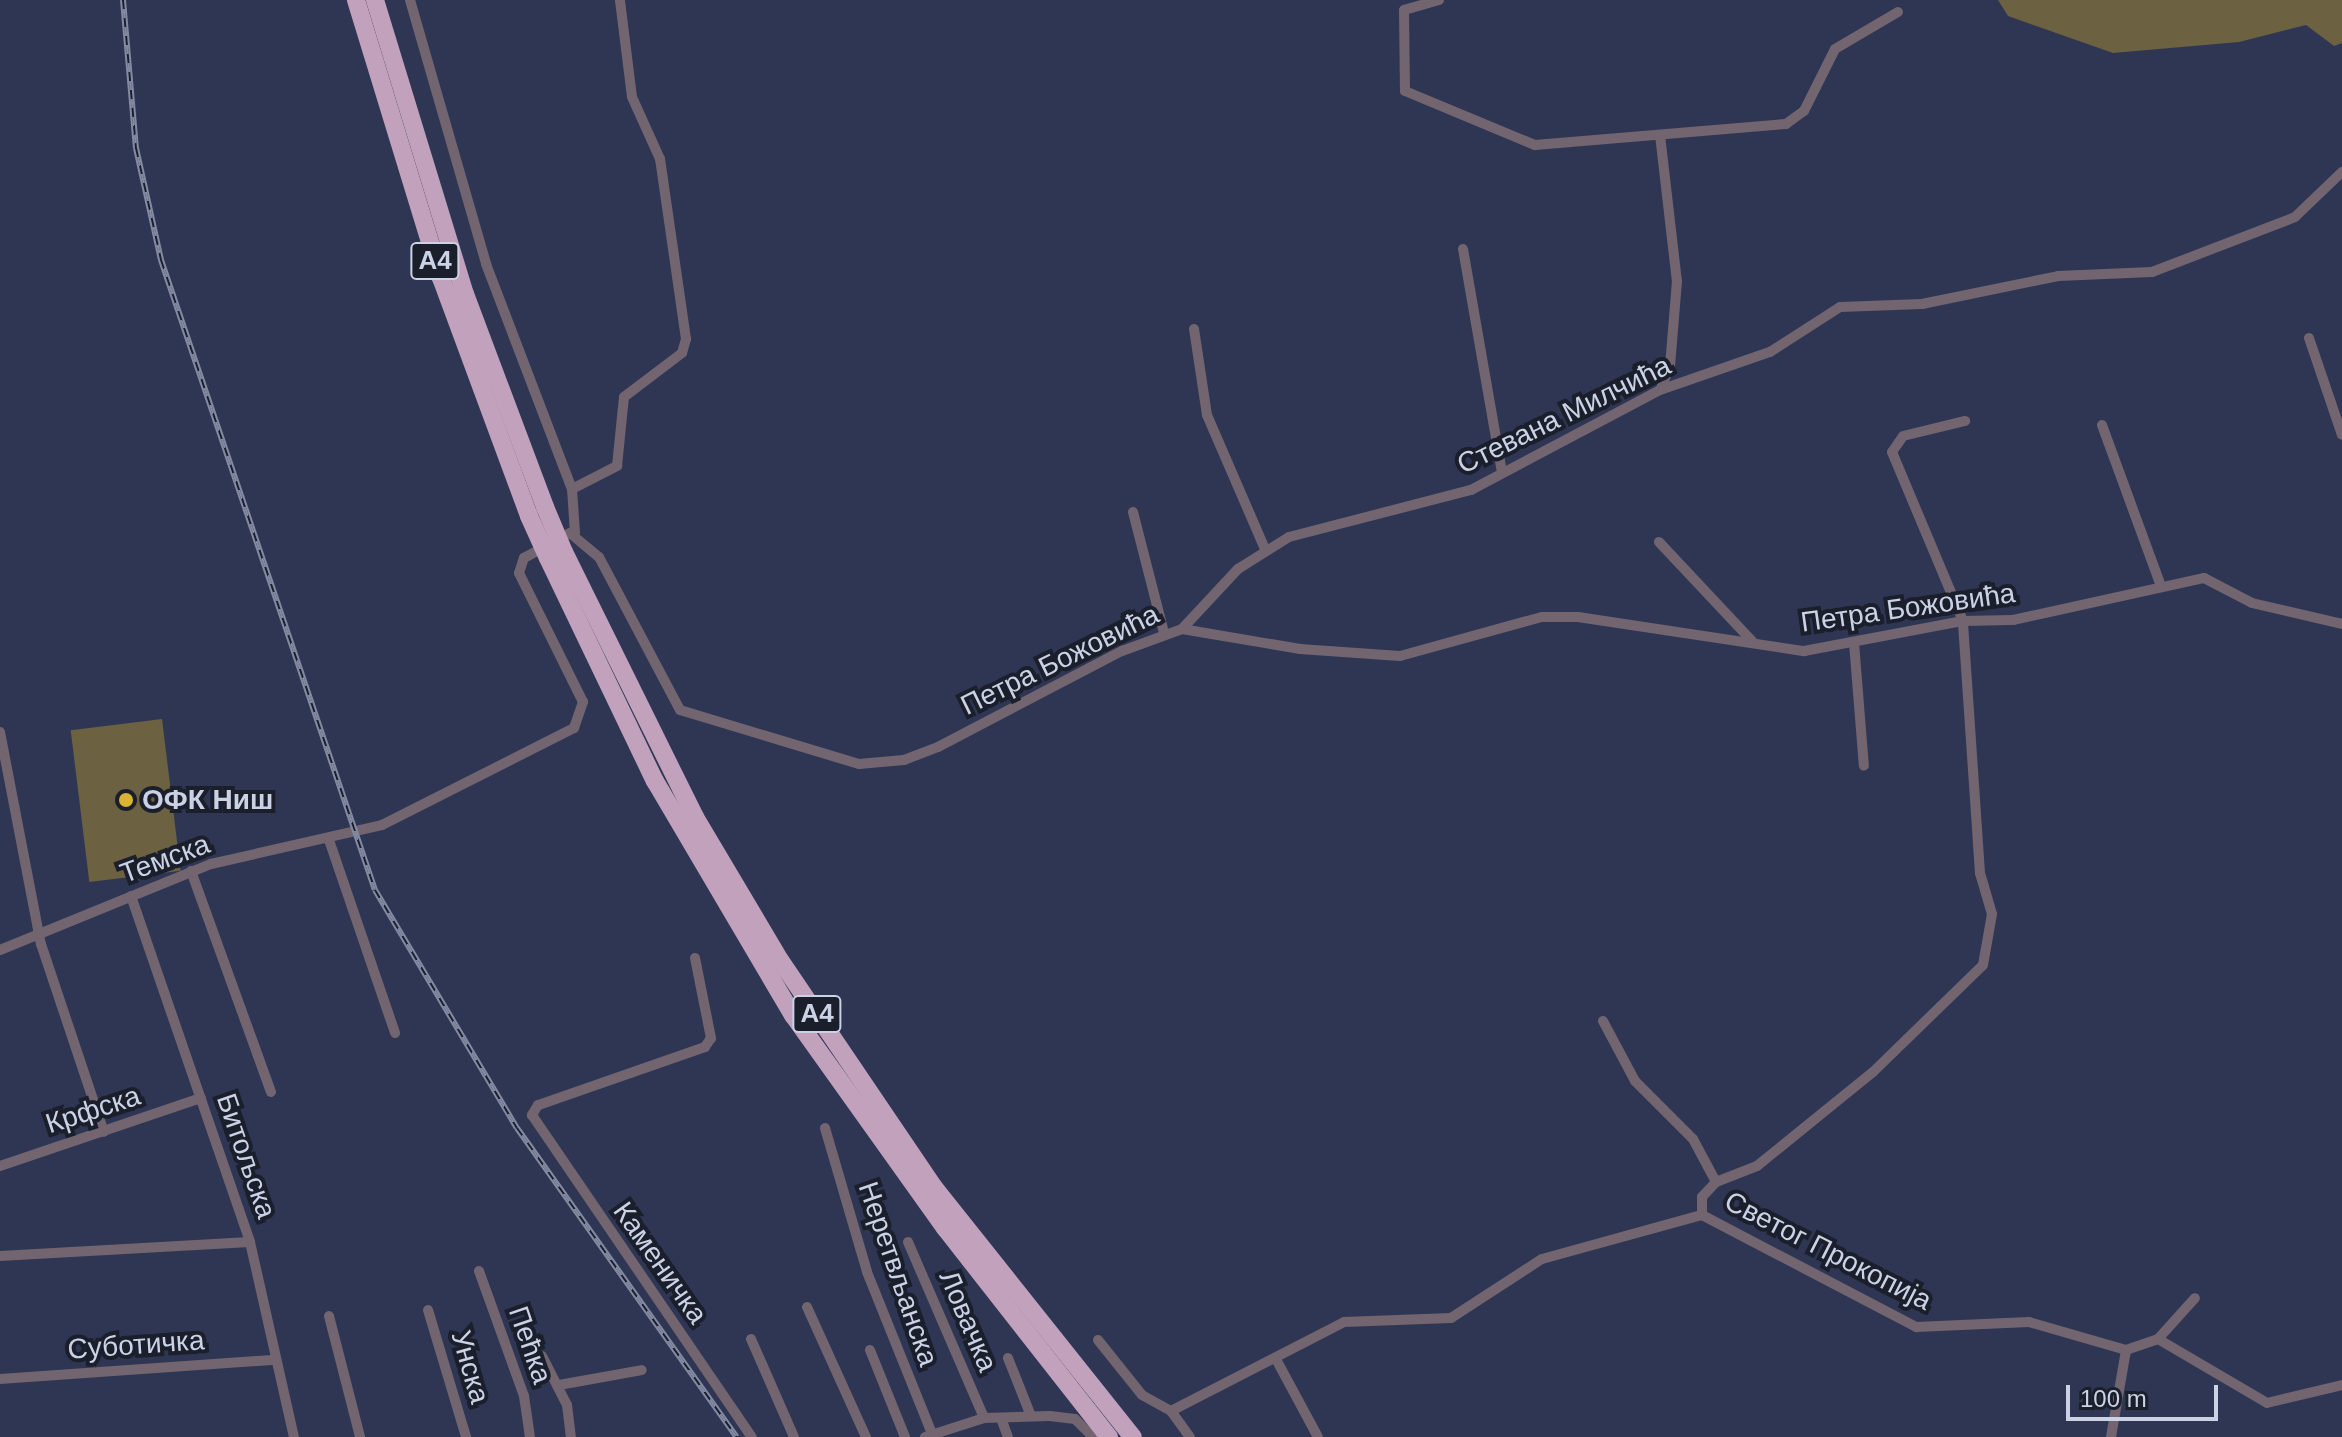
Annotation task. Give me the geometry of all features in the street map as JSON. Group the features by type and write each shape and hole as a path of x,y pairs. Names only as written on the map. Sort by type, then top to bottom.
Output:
{"highway":[{"name":"A4","path":"356,0 437,266 537,512 643,759 772,982 917,1192 1109,1437"},
{"name":"A4","path":"375,0 465,294 537,512"},
{"name":"A4","path":"556,555 695,817 780,960 933,1186 1133,1437"}],"street":[{"path":"410,0 486,264 572,489 575,533"},
{"path":"572,489 617,466 624,397 682,353 686,339 660,159 632,97 620,0"},
{"path":"1439,0 1404,10 1405,91 1535,145 1786,124 1804,111 1835,49 1898,12"},
{"path":"1660,135 1677,281 1670,366 1660,390"},
{"name":"Стевана Милчића","path":"1182,629 1265,549 1471,490 1660,390 1770,352 1840,307 1922,304 2058,276 2152,272 2295,217 2342,172"},
{"path":"1463,249 1502,472"},
{"path":"1194,329 1207,415 1265,549"},
{"path":"2309,338 2342,435"},
{"path":"1702,1215 1702,1197 1716,1182 1757,1166 1916,1030 1983,965 1992,914 1980,873 1963,621 1892,448 1903,436 1965,421"},
{"path":"2102,425 2161,586"},
{"path":"1133,512 1164,633"},
{"name":"Петра Божовића","path":"575,533 599,557 680,710 859,764 904,760 938,747 1164,633 1182,629 1360,657 1400,656 1542,617 1653,624 1804,651 1963,621 2013,620 2161,586 2210,579 2252,603 2342,624"},
{"name":"Темска","path":"0,950 191,871 353,835 580,723 583,702 519,573 524,558 575,533"},
{"path":"1659,542 1752,641"},
{"path":"1854,643 1864,766"},
{"path":"0,732 40,936 104,1132"},
{"path":"329,840 395,1033"},
{"path":"191,871 271,1092"},
{"name":"Битољска","path":"131,896 250,1242 294,1437"},
{"name":"Каменичка","path":"695,958 711,1038 705,1047 538,1105 532,1113 752,1437"},
{"path":"1603,1021 1635,1081 1693,1139 1716,1182"},
{"name":"Крфска","path":"0,1166 201,1098"},
{"name":"Неретвљанска","path":"825,1128 867,1272 936,1435"},
{"name":"Светог Прокопија","path":"1171,1411 1277,1361 1344,1322 1451,1318 1542,1259 1702,1215 1916,1327 2029,1322 2126,1350"},
{"path":"0,1256 250,1242"},
{"name":"Ловачка","path":"908,1242 984,1418"},
{"name":"Пећка","path":"479,1271 524,1396 530,1437"},
{"path":"2111,1437 2126,1350 2158,1339 2195,1298"},
{"path":"807,1307 866,1437"},
{"name":"Унска","path":"428,1310 466,1437"},
{"path":"329,1316 360,1437"},
{"path":"751,1339 794,1437"},
{"path":"2158,1339 2267,1403 2342,1385"},
{"path":"1098,1340 1142,1395 1171,1411 1190,1437"},
{"path":"870,1350 905,1437"},
{"path":"542,1356 559,1385 571,1437"},
{"path":"1008,1358 1031,1416"},
{"name":"Суботичка","path":"0,1379 275,1360"},
{"path":"1277,1361 1318,1437"},
{"path":"559,1385 642,1370"},
{"path":"936,1435 984,1418 1031,1416 1073,1418 1093,1437"},
{"path":"1001,1418 1008,1437"}],"shaded area":[{"path":"1998,0 2342,0 2342,43 2334,46 2306,25 2239,42 2113,53 2008,16"},
{"name":"ОФК Ниш","path":"162,719 181,871 89,882 71,730"}],"railway":[{"path":"123,0 136,148 161,260 375,890 517,1128 737,1437"}],"place":[{"name":"ОФК Ниш","path":"126,800"}]}
